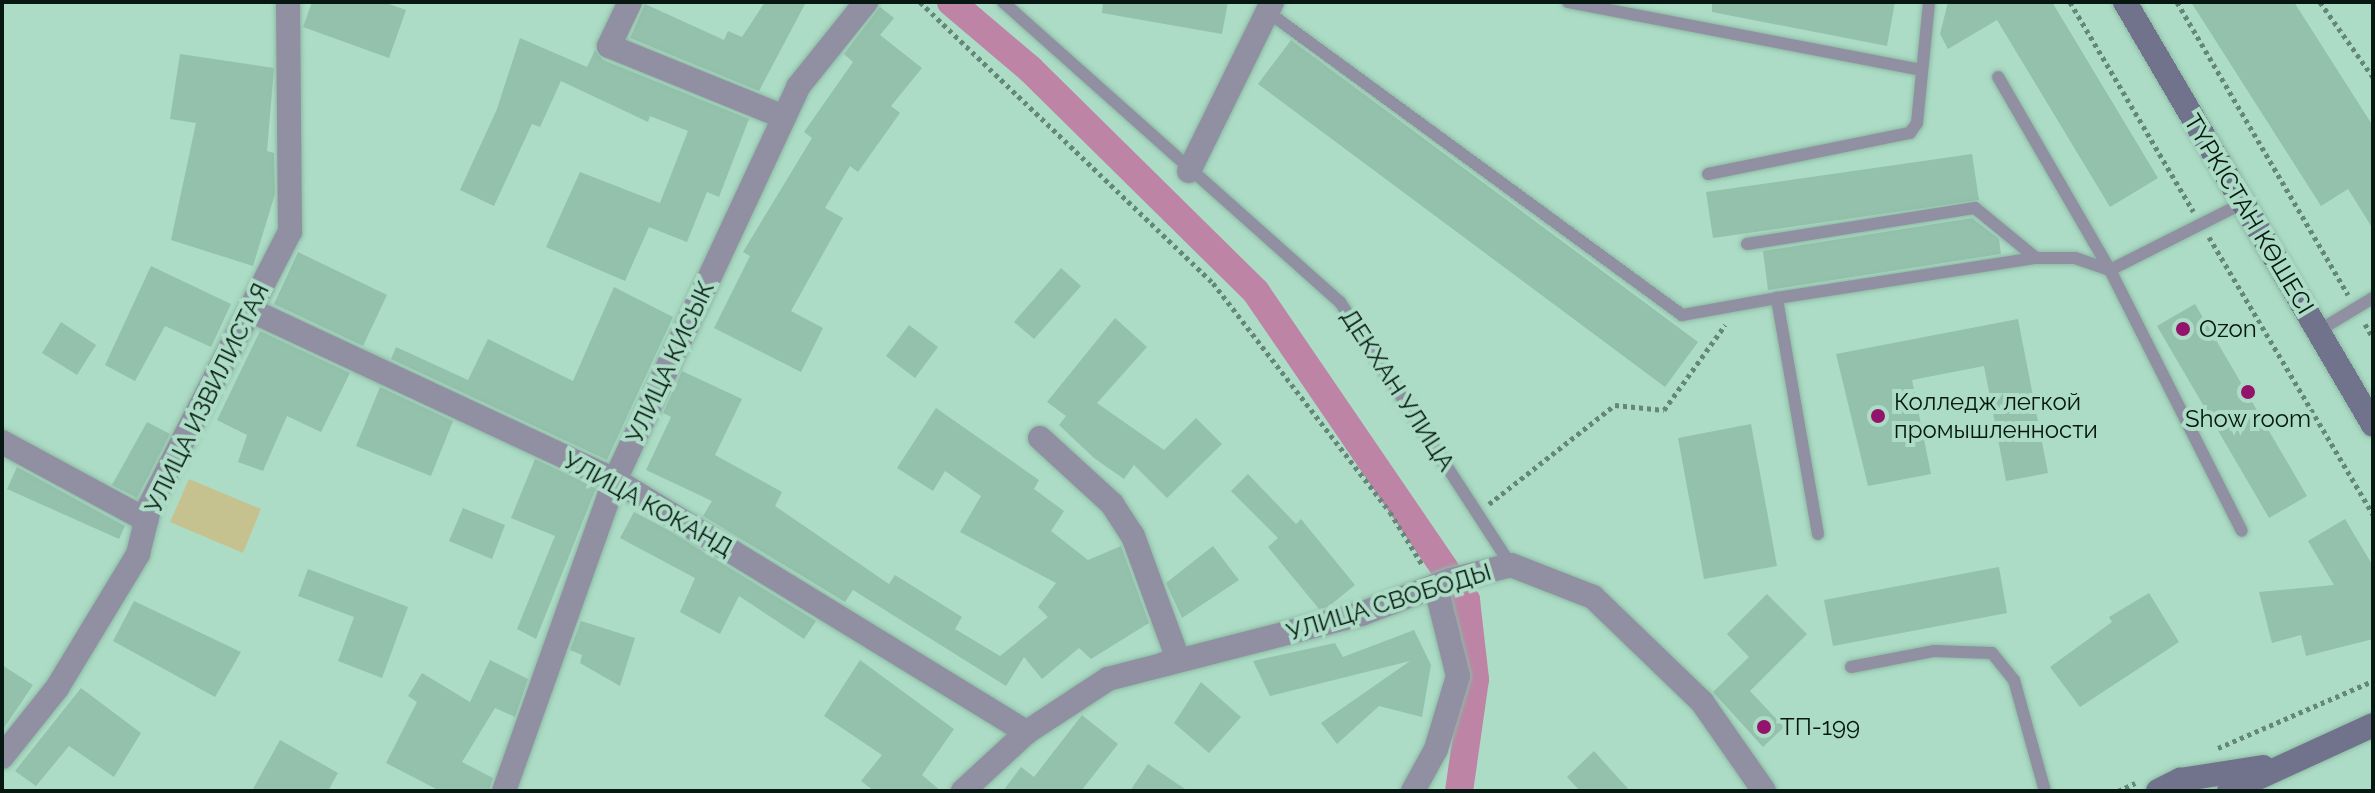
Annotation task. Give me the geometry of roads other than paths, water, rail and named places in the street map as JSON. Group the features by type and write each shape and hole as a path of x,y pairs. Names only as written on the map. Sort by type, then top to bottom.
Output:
{"main road":[{"name":"ТҮРКІСТАН КӨШЕСІ","path":"2125,2 2373,425"},
{"path":"2229,791 2373,725"},
{"path":"2151,785 2289,763"}],"street":[{"name":"УЛИЦА ИЗВИЛИСТАЯ","path":"2,757 82,648 138,554 146,520 290,232 288,2"},
{"path":"630,2 609,46 784,117"},
{"name":"УЛИЦА КИСЫК","path":"504,791 615,480 798,87 866,2"},
{"path":"1189,171 1270,7"},
{"name":"УЛИЦА КОКАНД","path":"250,310 615,480 1027,732"},
{"path":"1040,438 1112,504 1133,536 1178,659 1164,664"},
{"path":"2,442 146,520"},
{"name":"УЛИЦА СВОБОДЫ","path":"963,791 1027,732 1108,679 1361,614 1511,565 1593,597 1702,702 1764,791"},
{"path":"1413,791 1436,749 1458,676 1436,588"}],"lane":[{"name":"ДЕКХАН УЛИЦА","path":"1003,2 1189,171 1340,302 1511,565"},
{"path":"1568,2 1922,70"},
{"path":"1708,174 1895,140 1917,123 1929,2"},
{"path":"1270,7 1682,315 2036,258 2075,258 2110,270 2203,228 2241,204"},
{"path":"1998,77 2110,270 2242,531"},
{"path":"1747,244 1975,208 2036,258"},
{"path":"1777,298 1818,534"},
{"path":"2318,331 2373,298"},
{"path":"1851,667 1934,651 1992,653 2014,680 2045,791"}],"waterway":[{"path":"951,2 1030,69 1256,292 1466,600 1475,679 1459,791"}],"place":[{"name":"Ozon","path":"2183,329"},
{"name":"Show room","path":"2248,392"},
{"name":"Колледж легкой промышленности","path":"1878,416"},
{"name":"ТП-199","path":"1764,727"}]}
